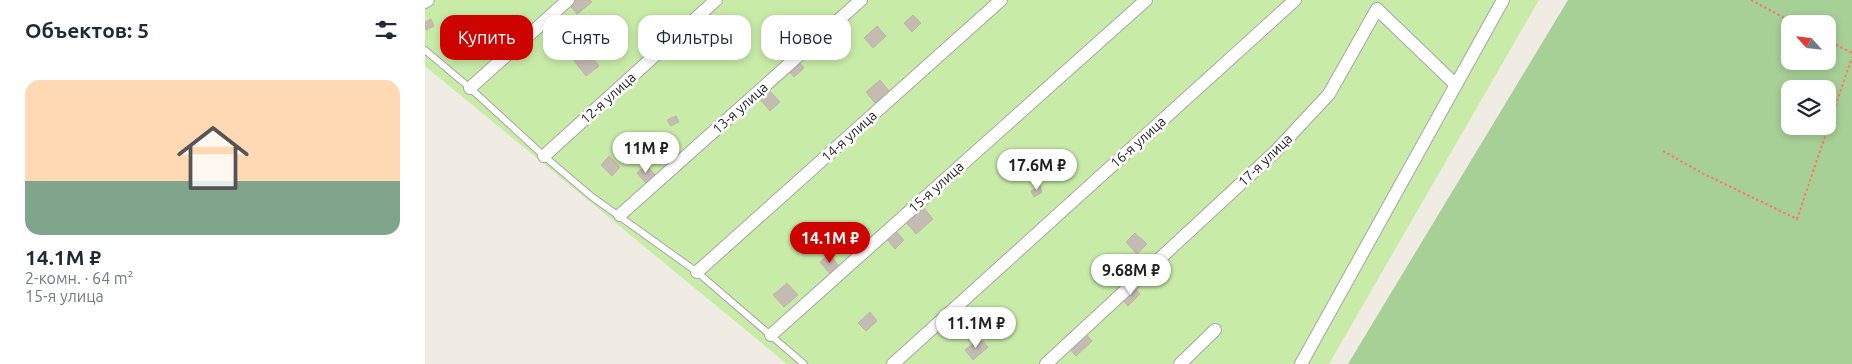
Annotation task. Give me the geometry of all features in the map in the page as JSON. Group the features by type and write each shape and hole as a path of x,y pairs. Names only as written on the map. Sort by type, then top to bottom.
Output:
{"street":[{"path":"470,88 568,0"},
{"name":"12-я улица","path":"543,156 716,0"},
{"name":"13-я улица","path":"620,215 861,0"},
{"name":"14-я улица","path":"697,272 1001,0"},
{"name":"15-я улица","path":"771,335 1146,0"},
{"name":"16-я улица","path":"893,364 1295,0"},
{"path":"1301,364 1503,0"},
{"name":"17-я улица","path":"1046,364 1281,145 1329,94 1377,9 1455,85"},
{"path":"1180,364 1215,330"}],"lane":[{"path":"425,50 470,88 543,156 591,196 697,272 805,364"}],"path":[{"path":"1751,0 1781,16"},
{"path":"1836,45 1852,53"},
{"path":"1663,151 1702,173 1797,219 1852,58"}],"green space":[{"path":"425,0 1539,0 1329,364 787,364 425,66"},
{"path":"1568,0 1852,0 1852,364 1348,364"}],"building":[{"path":"574,0 590,0 592,2 577,14 569,4"},
{"path":"913,15 921,23 912,32 904,23"},
{"path":"431,19 434,26 426,30 425,22"},
{"path":"877,26 886,36 873,48 864,38"},
{"path":"574,60 594,60 599,66 586,76"},
{"path":"797,60 804,68 794,77 787,69"},
{"path":"880,80 889,91 875,103 866,92"},
{"path":"769,90 780,102 770,111 759,98"},
{"path":"676,116 679,122 671,126 667,120"},
{"path":"609,156 620,167 612,176 601,165"},
{"path":"646,165 655,175 646,183 637,173"},
{"path":"1040,186 1042,192 1034,197 1031,191"},
{"path":"923,207 933,219 916,234 905,221"},
{"path":"894,229 904,240 895,249 885,237"},
{"path":"1135,233 1147,244 1137,254 1126,242"},
{"path":"829,254 840,267 831,275 820,262"},
{"path":"787,283 798,295 784,307 773,295"},
{"path":"1133,286 1140,294 1128,306 1121,298"},
{"path":"870,312 877,321 866,331 858,323"},
{"path":"1083,331 1092,341 1076,356 1067,346"},
{"path":"980,338 988,347 973,360 965,350"}]}
